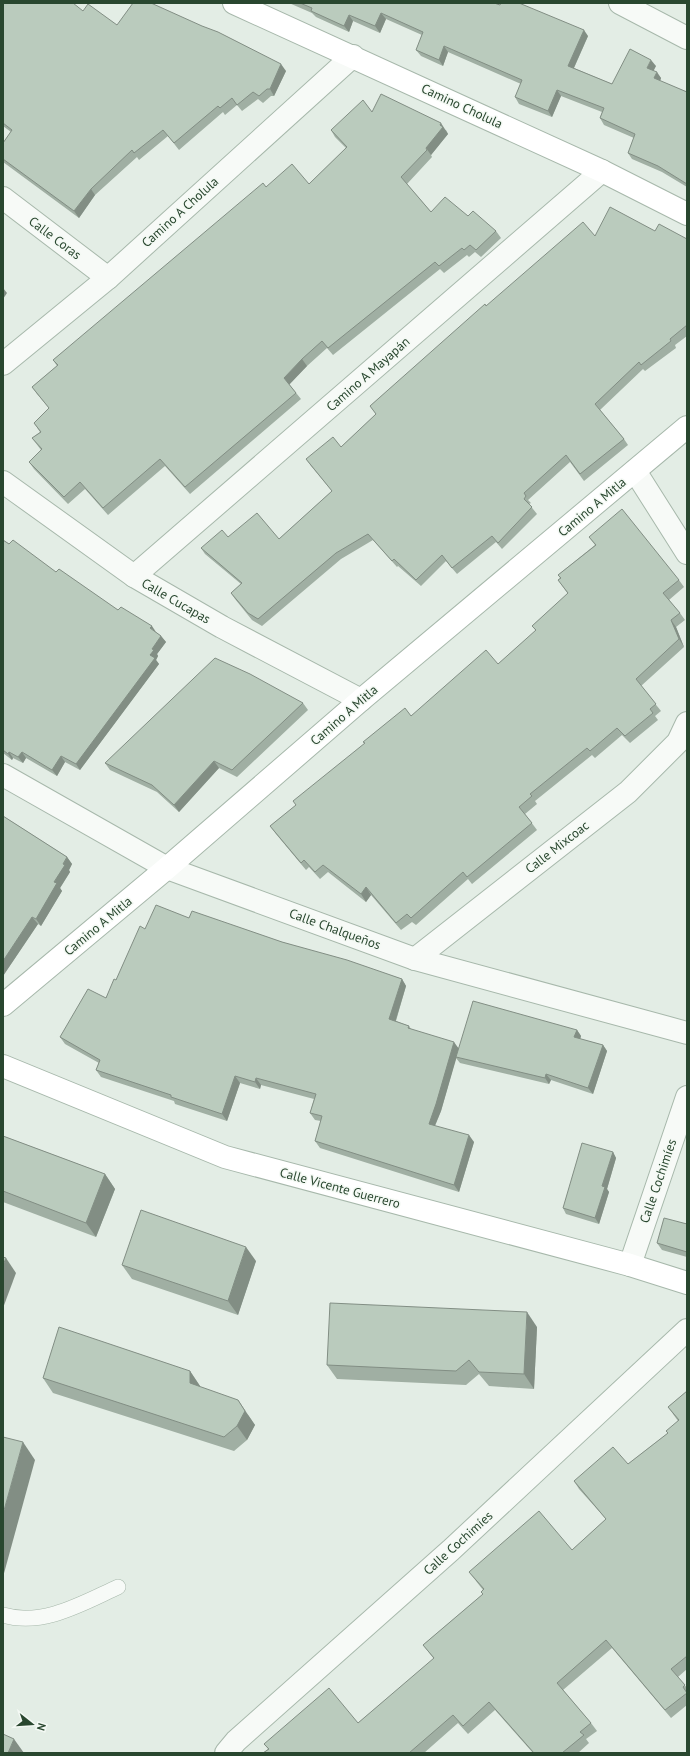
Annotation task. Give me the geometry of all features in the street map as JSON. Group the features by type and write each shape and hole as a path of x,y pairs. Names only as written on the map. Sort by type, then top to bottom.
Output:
{"street":[{"name":"Camino Cholula","path":"234,3 353,56 602,171 687,214"},
{"path":"620,3 687,38"},
{"name":"Camino A Cholula","path":"3,364 108,278 353,56"},
{"name":"Camino A Mayapán","path":"134,576 602,171"},
{"name":"Calle Coras","path":"3,198 108,278"},
{"name":"Camino A Mitla","path":"3,1005 168,868 361,700 687,427"},
{"path":"635,471 687,554"},
{"name":"Calle Cucapas","path":"3,482 134,576 222,627 361,700"},
{"name":"Calle Mixcoac","path":"415,959 628,792 678,742 687,723"},
{"name":"Calle Chalqueños","path":"3,775 168,868 415,959 687,1033"},
{"name":"Calle Vicente Guerrero","path":"3,1066 225,1157 630,1265 687,1283"},
{"name":"Calle Cochimíes","path":"630,1265 687,1097"},
{"name":"Calle Cochimíes","path":"226,1753 236,1741 452,1550 687,1330"}],"lane":[{"path":"3,1615 14,1618 54,1615 118,1587"}],"building":[{"path":"3,3 73,3 83,11 88,4 117,25 133,3 151,3 218,32 281,64 270,89 267,89 259,96 253,92 237,105 232,98 220,108 218,106 174,143 163,130 134,153 132,150 91,189 74,211 3,159 3,143 12,130 3,123"},
{"path":"300,3 494,3 500,5 501,3 519,3 584,30 568,66 612,84 630,49 651,60 647,68 657,72 654,78 687,92 687,184 658,166 628,153 635,134 600,118 604,108 557,90 548,111 515,97 522,80 444,46 439,60 416,50 423,32 381,13 375,26 349,15 344,26 311,11 312,8"},
{"path":"381,94 441,123 440,125 443,127 426,148 427,150 401,177 431,212 445,197 468,216 473,211 496,231 476,250 470,245 464,250 462,248 439,266 435,262 328,348 322,341 284,378 296,393 185,487 160,459 103,508 80,482 64,497 29,462 42,449 32,438 41,432 34,423 49,408 32,387 58,365 53,360 263,183 266,187 292,164 309,184 347,147 331,130 363,100 372,112"},
{"path":"610,207 655,231 659,224 687,239 687,325 670,339 671,341 641,365 639,362 595,404 624,439 580,474 566,455 524,493 526,496 524,499 532,507 498,543 492,536 452,568 442,555 416,580 394,559 392,561 368,534 336,553 258,619 248,613 231,593 242,583 201,548 222,530 228,537 257,513 279,539 332,491 306,459 333,437 341,447 376,414 370,406 485,304 486,306 583,222 595,236"},
{"path":"622,509 679,580 663,593 680,613 671,620 679,639 636,679 656,704 650,709 653,713 625,736 617,728 590,751 587,748 530,794 532,796 519,807 532,823 467,877 463,872 411,918 407,914 396,923 366,887 361,894 323,865 315,872 304,860 301,863 270,826 296,805 293,801 365,743 363,742 405,708 411,716 486,650 498,664 536,630 532,626 568,593 558,580 561,578 558,575 596,545 589,537"},
{"path":"3,540 9,544 13,540 56,572 59,569 118,610 121,607 152,626 150,628 161,636 152,649 154,650 150,655 155,658 76,764 61,756 52,770 22,752 18,757 9,752 8,754 3,750"},
{"path":"215,658 250,674 303,703 232,770 214,761 174,805 152,785 105,763"},
{"path":"3,816 67,857 63,864 65,865 54,882 57,883 36,919 32,917 3,961"},
{"path":"156,905 189,918 192,911 282,942 347,960 402,979 389,1019 409,1026 408,1028 454,1042 429,1124 469,1135 454,1185 315,1141 322,1116 310,1113 316,1094 256,1078 255,1082 235,1076 222,1114 96,1070 100,1060 60,1037 88,989 106,998 114,979 116,980 140,926 145,929"},
{"path":"473,1001 577,1030 574,1037 603,1045 588,1088 546,1074 545,1078 456,1057"},
{"path":"3,1136 105,1174 86,1223 3,1191"},
{"path":"582,1143 613,1152 602,1186 605,1187 595,1218 563,1208"},
{"path":"141,1210 246,1247 228,1301 122,1265"},
{"path":"664,1218 687,1224 687,1252 657,1243"},
{"path":"3,1257 6,1258 3,1265"},
{"path":"330,1303 527,1312 524,1374 479,1372 469,1360 456,1371 327,1365"},
{"path":"59,1327 190,1371 190,1383 238,1400 245,1411 237,1426 224,1437 43,1378"},
{"path":"687,1391 687,1656 671,1669 685,1685 683,1687 687,1693 665,1710 606,1640 557,1683 591,1723 580,1732 584,1735 562,1753 534,1753 489,1702 463,1726 453,1715 409,1753 263,1753 269,1749 264,1744 329,1688 358,1723 434,1658 423,1645 483,1594 481,1592 484,1589 469,1572 539,1511 572,1550 606,1519 574,1481 613,1447 628,1464 668,1433 666,1431 679,1420 668,1407"},
{"path":"3,1437 23,1442 3,1514"},
{"path":"3,1734 14,1739 8,1753 3,1753"}]}
